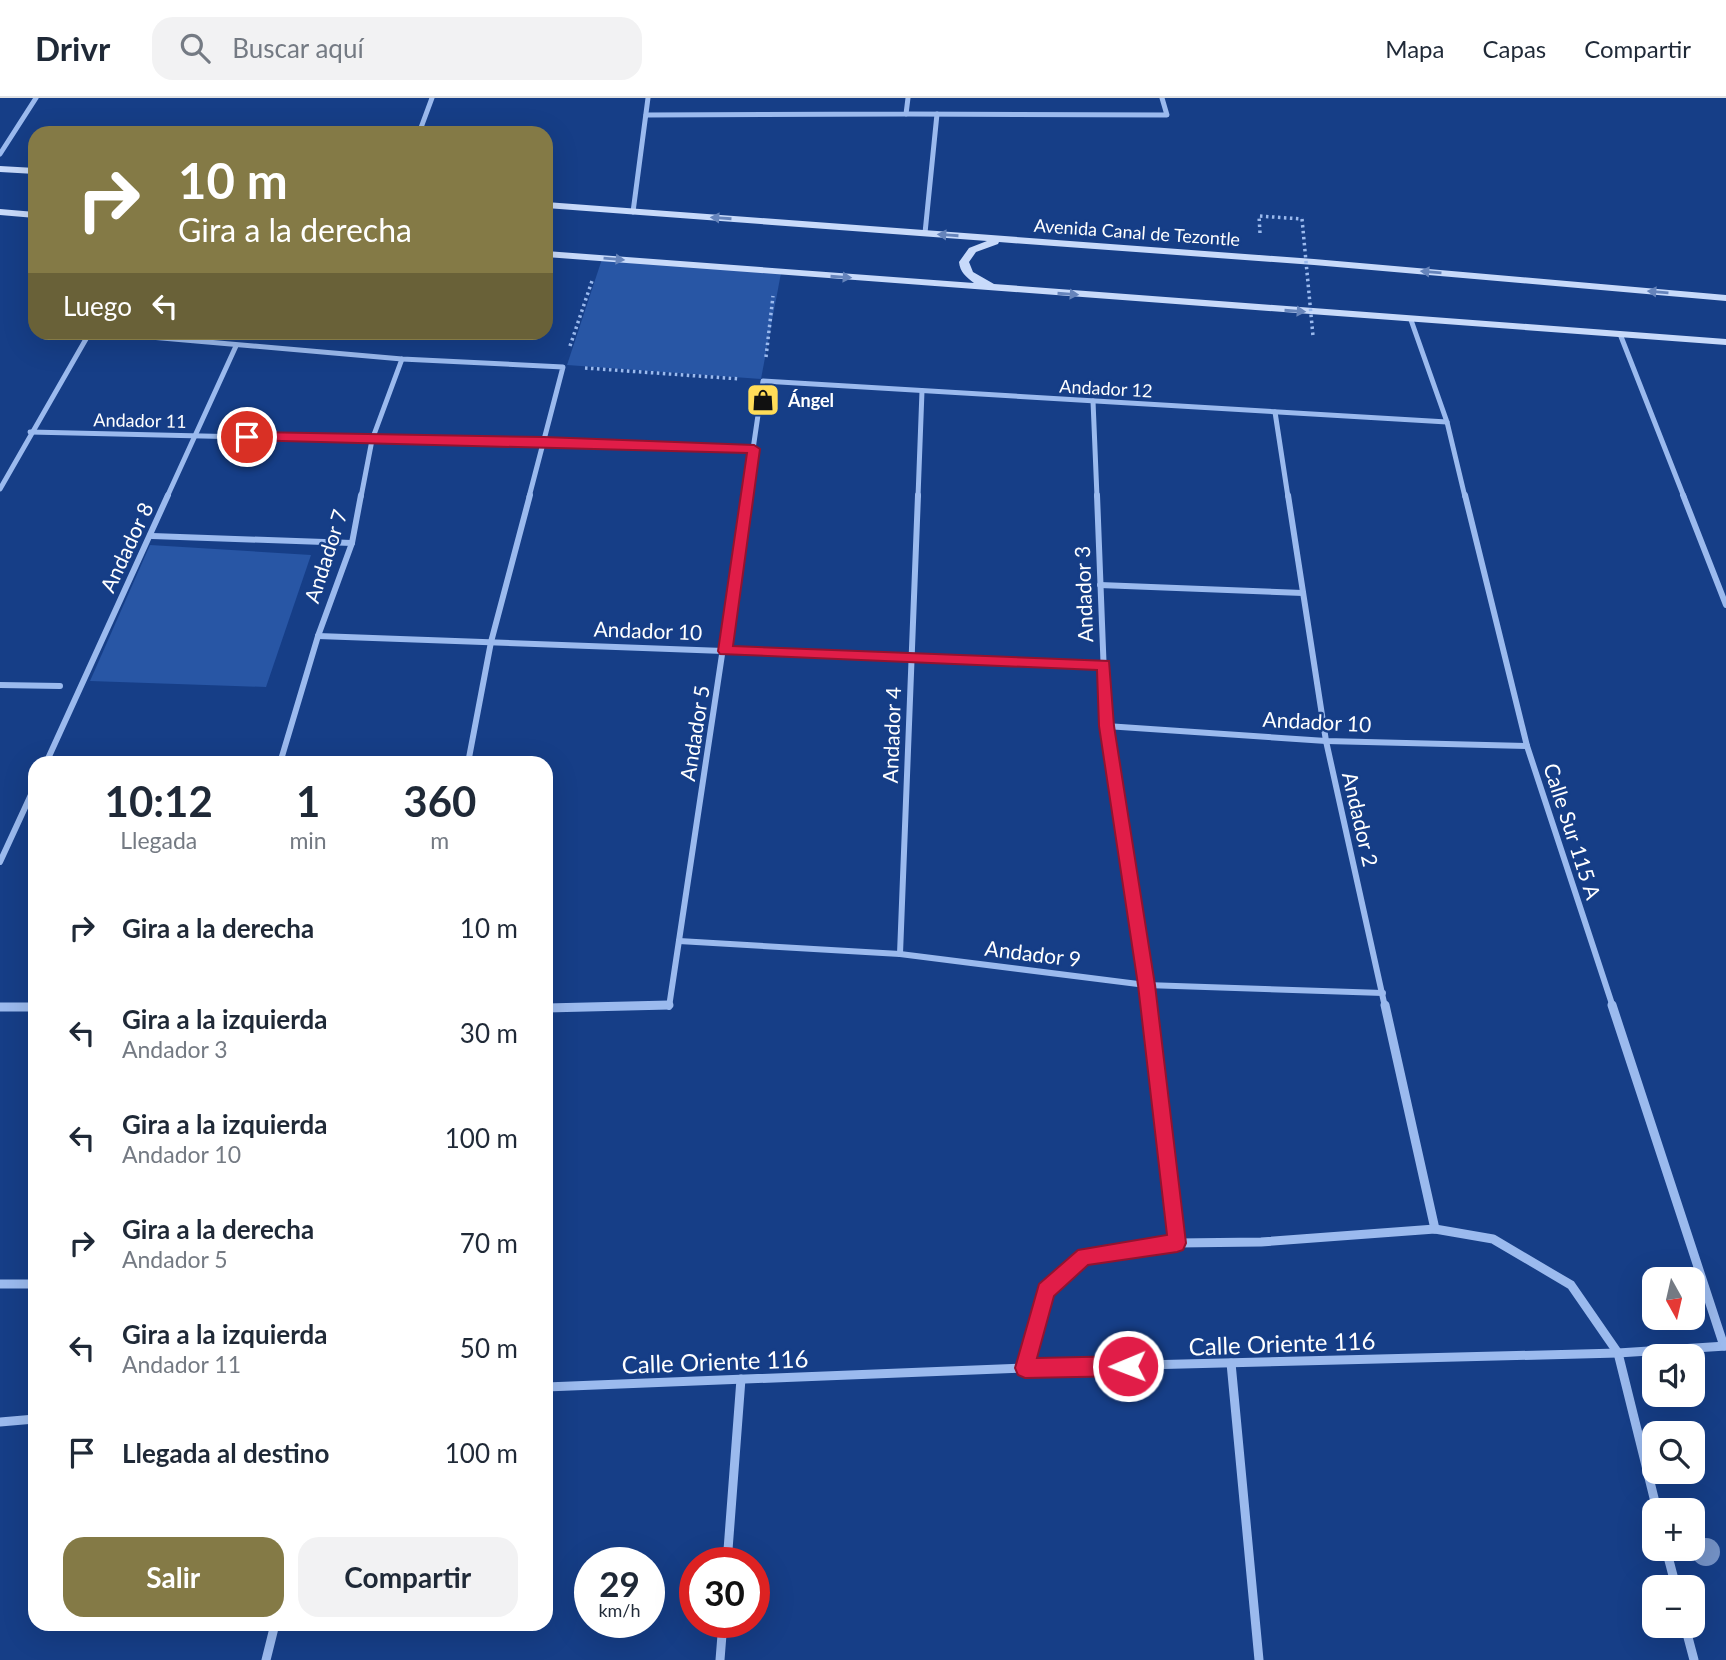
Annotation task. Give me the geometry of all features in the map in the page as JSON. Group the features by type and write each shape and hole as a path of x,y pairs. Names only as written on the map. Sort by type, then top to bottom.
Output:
{"main road":[{"path":"0,169 28,171"},
{"name":"Avenida Canal de Tezontle","path":"553,206 1726,298"},
{"path":"0,212 28,214"},
{"path":"1001,289 968,274 963,258 981,245 1016,240"},
{"path":"553,255 1726,342"}],"street":[{"path":"0,154 36,98"},
{"path":"422,126 432,98"},
{"path":"634,212 648,98"},
{"path":"906,114 908,98"},
{"path":"646,115 1167,115 1162,98"},
{"path":"925,233 937,114"},
{"name":"Calle Sur 115 A","path":"1411,320 1447,422 1527,746 1725,1346"},
{"path":"1620,334 1726,605"},
{"path":"0,489 30,432 87,340"},
{"path":"174,340 402,359 563,367 491,642 469,756"},
{"name":"Andador 8","path":"49,756 152,536 236,346"},
{"name":"Andador 7","path":"282,756 317,636 352,543 372,440 402,359"},
{"name":"Andador 12","path":"763,381 1447,422"},
{"name":"Andador 5","path":"553,1007 669,1007 725,651 763,381"},
{"name":"Andador 4","path":"900,954 922,391"},
{"name":"Andador 3","path":"1093,401 1106,726 1146,985 1177,1243"},
{"name":"Andador 2","path":"1275,412 1326,741 1435,1229"},
{"name":"Andador 11","path":"30,432 754,449"},
{"path":"152,536 352,543"},
{"path":"1100,585 1303,593"},
{"name":"Andador 10","path":"317,636 1104,665"},
{"path":"0,685 60,686"},
{"name":"Andador 10","path":"1106,726 1326,741 1527,746"},
{"path":"0,862 28,801"},
{"name":"Andador 9","path":"680,941 900,954 1146,985 1382,993"},
{"path":"0,1007 28,1007"},
{"path":"1025,1368 1046,1291 1084,1256 1177,1243 1261,1242 1435,1229 1493,1238 1571,1285 1618,1353 1654,1498"},
{"path":"0,1284 28,1284"},
{"name":"Calle Oriente 116","path":"553,1387 1025,1368 1618,1353 1725,1346"},
{"path":"1231,1363 1259,1660"},
{"path":"728,1547 741,1379"},
{"path":"0,1422 28,1420"},
{"path":"267,1660 273,1631"},
{"path":"720,1660 722,1638"},
{"path":"1688,1638 1694,1660"}],"path":[{"path":"1259,216 1302,219 1313,336"},
{"path":"605,281 592,280 563,367 763,381 774,295 761,294"}],"shaded area":[{"path":"602,259 781,273 761,379 567,365"},
{"path":"150,545 311,555 266,687 90,681"}],"place":[{"name":"Ángel","path":"763,400"}],"route":[{"path":"247,437 754,449 725,651 1104,665 1106,726 1146,985 1177,1243 1084,1256 1046,1291 1025,1368 1128,1366"}]}
